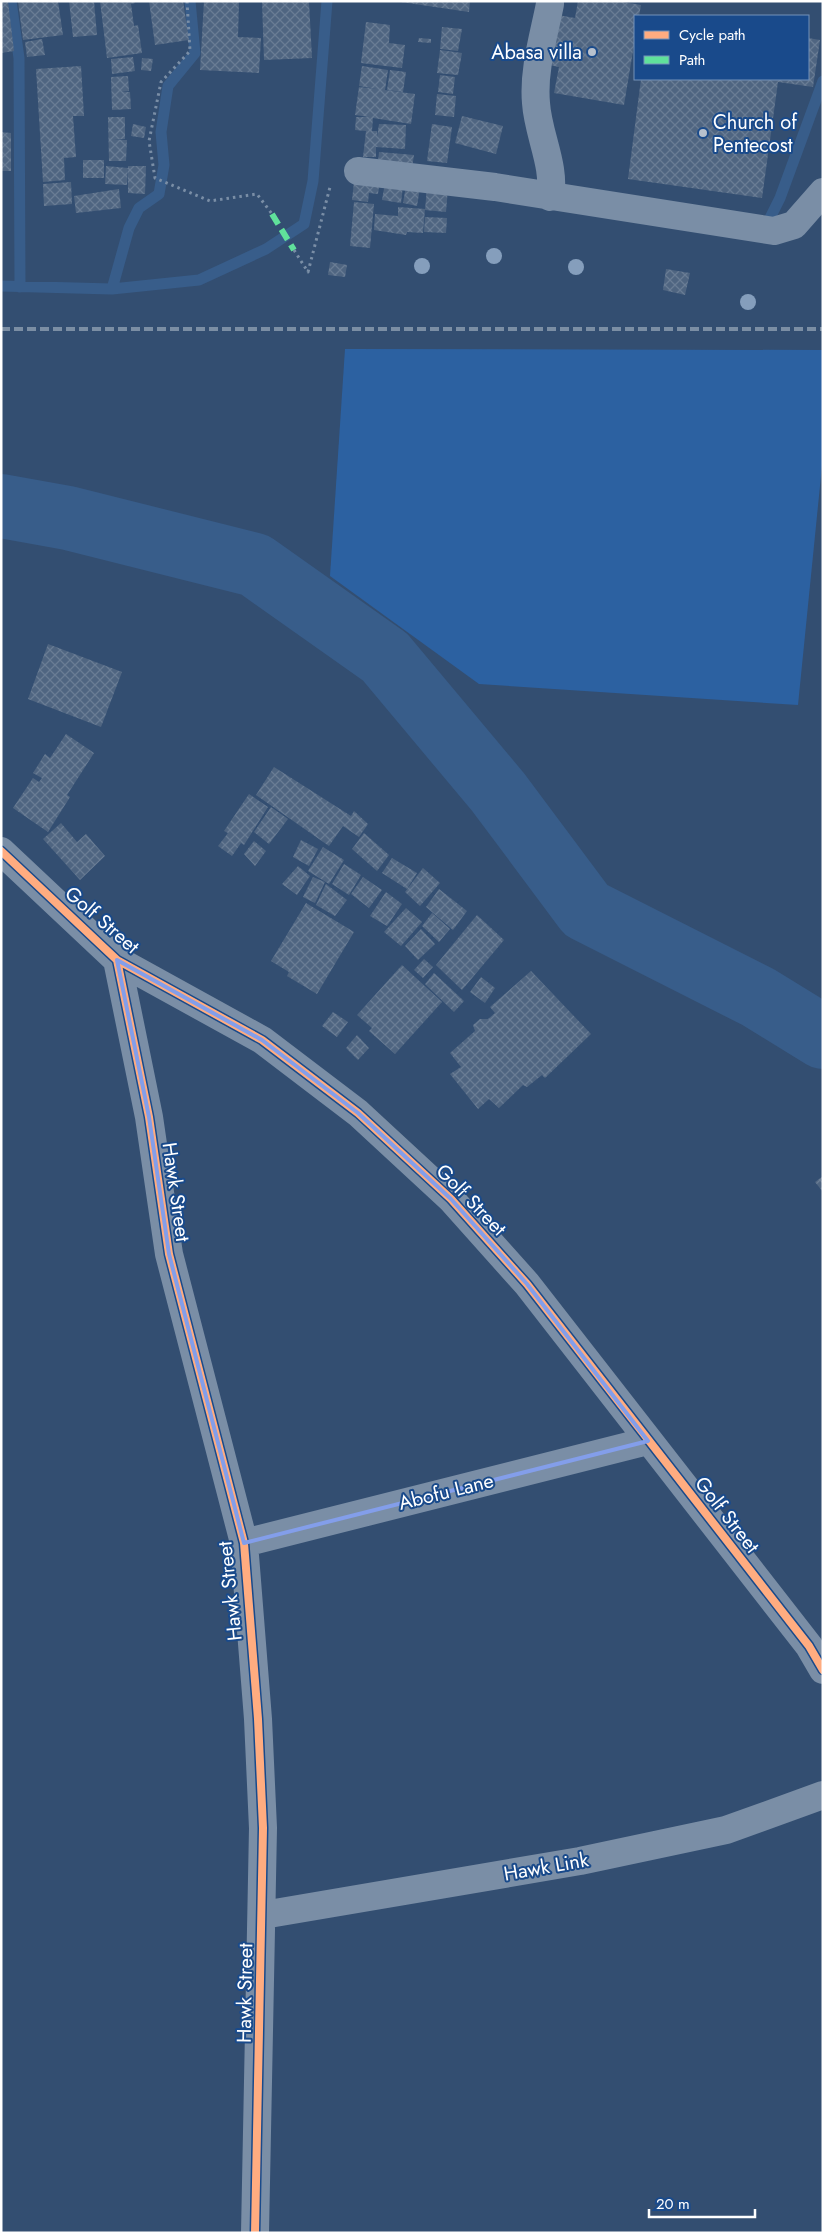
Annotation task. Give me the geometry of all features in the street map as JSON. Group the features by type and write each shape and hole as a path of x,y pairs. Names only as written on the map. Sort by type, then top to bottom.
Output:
{"street":[{"path":"550,4 538,65 535,102 553,181 550,197"},
{"path":"358,171 495,187 774,231 794,225 823,192"},
{"name":"Golf Street","path":"1,851 117,960 262,1040 358,1113 451,1199 528,1284 809,1646 823,1670"},
{"name":"Hawk Street","path":"117,960 149,1117 169,1254 244,1543 259,1739 263,1828 263,1915 255,2233"},
{"name":"Abofu Lane","path":"244,1543 648,1441"},
{"name":"Hawk Link","path":"263,1915 600,1857 726,1830 823,1796"}],"path":[{"path":"187,1 190,51 161,82 149,141 155,178 210,201 257,194 272,214"},
{"path":"294,250 308,272 334,173 358,171"}],"highlighted area":[{"path":"117,960 262,1040 358,1113 451,1199 527,1284 648,1441 244,1543 169,1254 149,1117"}],"shaded area":[{"path":"345,349 823,350 823,456 798,705 479,684 330,576"}],"building":[{"path":"1,1 8,1 14,51 1,53"},
{"path":"18,1 58,1 63,35 23,40"},
{"path":"69,1 94,1 97,35 73,37"},
{"path":"100,1 134,1 135,3 131,4 134,26 138,25 142,53 107,58"},
{"path":"149,1 183,1 189,40 155,45"},
{"path":"204,1 239,1 238,37 261,38 259,73 200,70"},
{"path":"262,1 309,1 312,58 264,60"},
{"path":"394,1 470,1 469,12"},
{"name":"Abasa villa","path":"578,1 617,1 641,5 639,15 634,15 634,45 624,105 554,93 559,67 549,65 558,15 575,18"},
{"path":"366,22 390,25 389,43 405,45 402,68 361,63"},
{"path":"442,27 462,29 458,51 440,49"},
{"path":"419,38 431,39 431,43 418,42"},
{"name":"Church of Pentecost","path":"809,38 820,40 813,87 778,82 762,198 628,179 641,80 809,80"},
{"path":"42,39 45,55 27,57 25,42"},
{"path":"440,50 462,53 458,75 437,73"},
{"path":"133,57 135,71 112,74 111,59"},
{"path":"142,58 153,59 151,71 141,70"},
{"path":"81,66 84,116 73,116 76,157 64,158 65,180 43,182 36,69"},
{"path":"362,66 388,70 385,90 415,94 411,124 373,118 372,131 377,131 377,137 379,124 406,125 405,149 376,147 376,157 363,157 366,131 355,130 356,117 369,117 355,115 359,87 377,89 359,86"},
{"path":"390,70 406,72 403,92 387,90"},
{"path":"440,75 455,77 453,94 438,92"},
{"path":"128,76 129,91 121,92 130,92 131,109 112,110 111,77"},
{"path":"437,94 456,96 454,117 435,115"},
{"path":"462,116 503,126 496,154 455,143"},
{"path":"108,117 125,117 125,139 114,140 127,140 126,161 109,161"},
{"path":"133,124 146,127 144,138 131,136"},
{"path":"432,124 452,127 447,163 427,161"},
{"path":"1,132 11,133 11,171 1,171"},
{"path":"379,152 414,155 412,168 378,162"},
{"path":"83,160 104,160 104,178 83,178"},
{"path":"106,166 128,168 127,185 105,184"},
{"path":"128,166 146,166 145,194 128,193"},
{"path":"71,182 72,204 44,206 43,184"},
{"path":"354,182 379,186 378,194 369,193 368,202 352,200"},
{"path":"385,183 403,186 401,203 382,200"},
{"path":"406,186 420,188 417,206 403,203"},
{"path":"427,187 448,188 446,212 425,210"},
{"path":"119,189 121,208 76,213 74,196"},
{"path":"354,202 374,204 370,248 350,246"},
{"path":"398,207 425,209 423,233 407,232 406,235 374,230 375,214 398,216"},
{"path":"425,217 447,218 446,233 424,232"},
{"path":"330,262 347,265 345,277 328,275"},
{"path":"666,269 690,273 685,295 663,290"},
{"path":"48,644 122,672 101,727 28,699"},
{"path":"66,734 94,753 67,795 70,797 48,832 13,808 33,778 39,782 42,778 33,773 45,754 50,758"},
{"path":"274,767 351,816 354,811 368,824 359,837 343,826 329,846 256,795"},
{"path":"249,794 268,807 244,845 241,843 232,856 218,846 228,833 224,831"},
{"path":"271,807 288,819 269,844 254,832"},
{"path":"61,823 77,842 86,834 105,856 80,880 43,839"},
{"path":"364,833 389,855 377,871 352,849"},
{"path":"301,840 318,849 309,866 293,857"},
{"path":"254,841 266,851 255,866 244,854"},
{"path":"323,847 344,860 329,884 308,871"},
{"path":"392,858 417,873 407,889 382,873"},
{"path":"344,864 361,875 349,895 332,884"},
{"path":"298,866 310,876 297,895 282,884"},
{"path":"423,868 440,883 420,906 405,892"},
{"path":"313,877 325,882 315,903 303,897"},
{"path":"363,877 382,890 369,908 351,894"},
{"path":"326,884 347,900 335,916 316,905"},
{"path":"439,889 467,911 453,930 426,907"},
{"path":"386,892 402,904 387,926 370,916"},
{"path":"306,903 354,932 317,994 287,976 289,972 271,961"},
{"path":"406,908 422,922 401,946 384,932"},
{"path":"432,913 450,929 439,942 422,926"},
{"path":"477,915 504,940 462,990 436,965"},
{"path":"421,929 435,944 418,960 405,946"},
{"path":"424,959 433,967 423,978 414,970"},
{"path":"402,965 442,1002 395,1054 369,1031 372,1028 357,1015"},
{"path":"531,971 591,1034 545,1078 542,1075 527,1087 523,1085 499,1108 489,1099 478,1109 450,1074 461,1067 450,1053 475,1031 473,1025 480,1019 488,1019 495,1013 490,1007"},
{"path":"434,973 464,1001 454,1012 425,984"},
{"path":"481,977 495,988 485,1003 470,992"},
{"path":"333,1012 348,1022 337,1037 322,1026"},
{"path":"357,1035 369,1048 358,1060 346,1048"},
{"path":"823,1176 823,1192 815,1182"}],"waterway":[{"path":"11,1 19,58 20,287"},
{"path":"112,289 129,228 139,208 159,194 164,165 161,132 168,86 195,53 190,1"},
{"path":"1,286 112,289 199,280 266,249 304,224 313,181 327,1"},
{"path":"764,230 780,198 823,81"},
{"path":"1,506 68,518 255,565 385,657 498,792 586,910 758,997 823,1037"}],"railway":[{"path":"1,329 823,329"}],"marked path":[{"path":"272,214 294,250"}],"cycle path":[{"path":"1,851 117,960 262,1040 358,1113 451,1199 527,1284 809,1646 823,1670"},
{"path":"117,960 149,1117 169,1254 244,1543 258,1719 263,1828 255,2233"}],"place":[{"name":"Abasa villa","path":"592,52"},
{"name":"Church of Pentecost","path":"703,133"}]}
